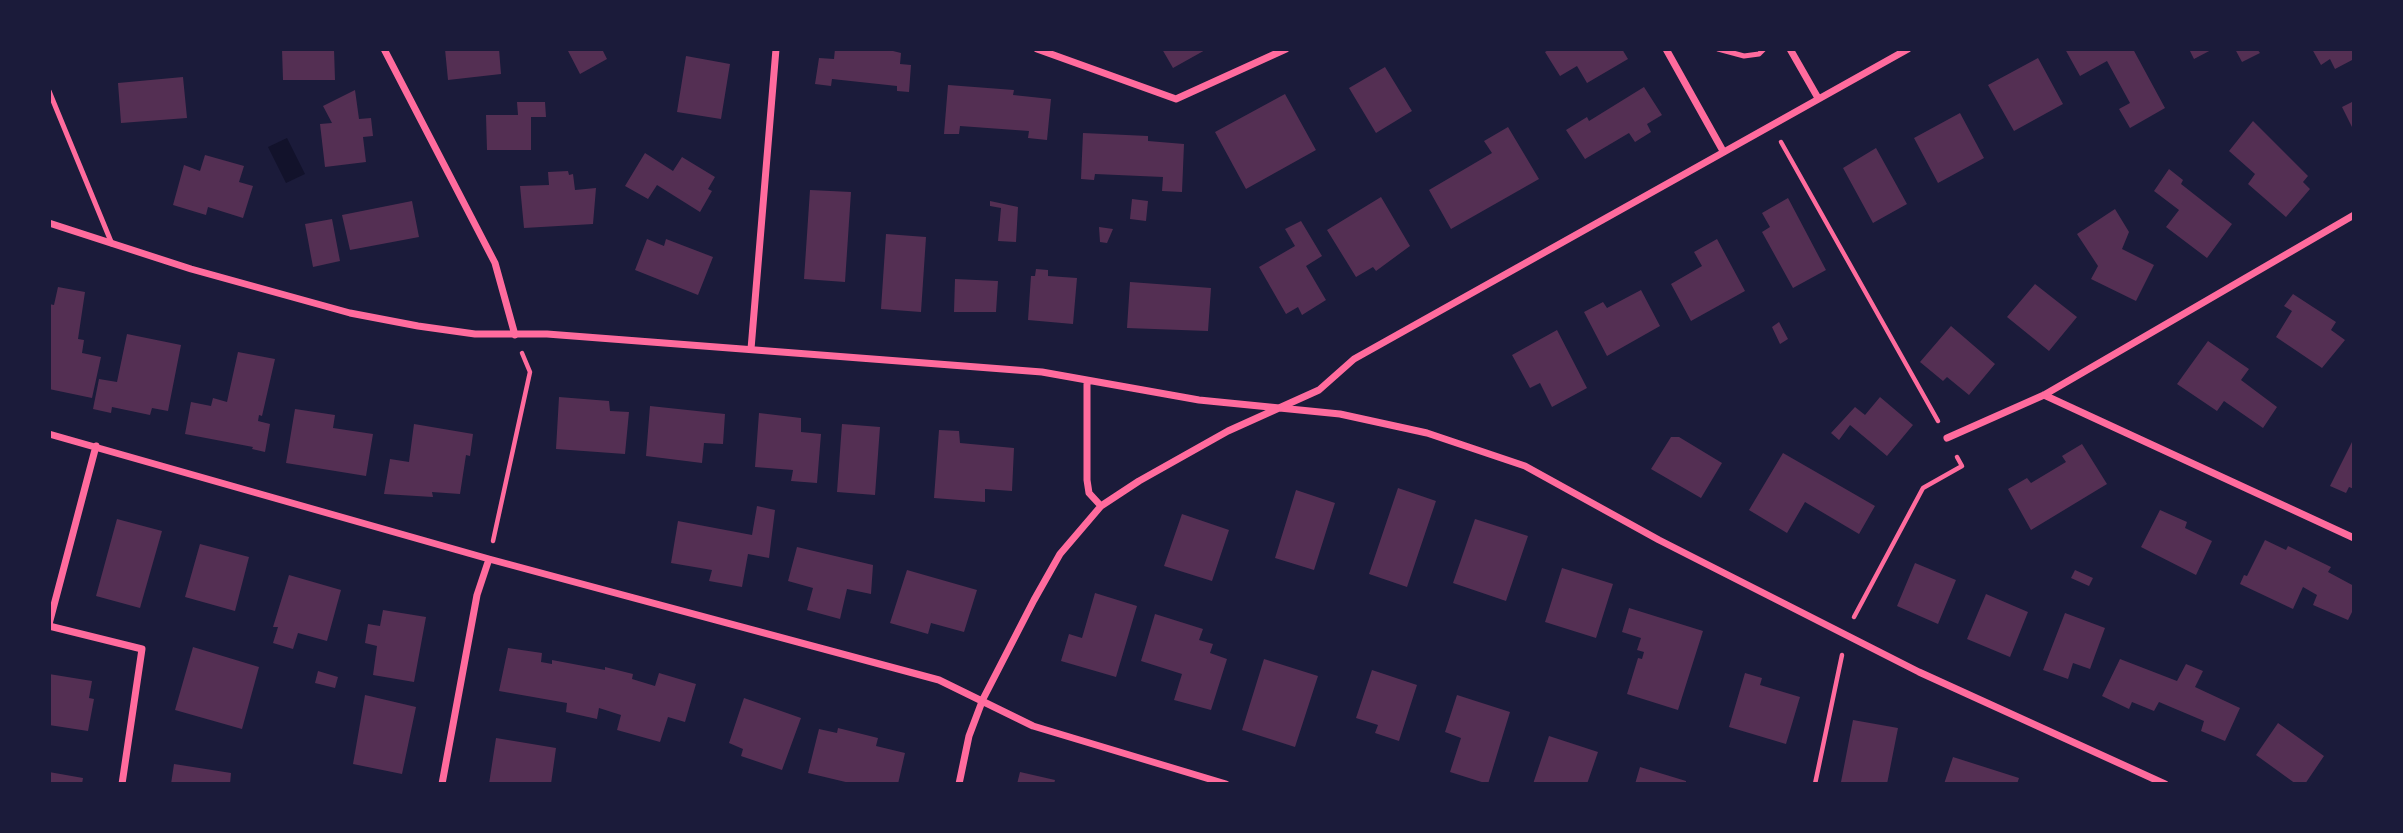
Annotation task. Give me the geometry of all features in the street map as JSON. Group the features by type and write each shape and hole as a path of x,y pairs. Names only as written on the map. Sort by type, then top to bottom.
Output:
{"street":[{"path":"384,49 495,263 514,335"},
{"path":"751,349 776,49"},
{"path":"1037,49 1176,99 1286,49"},
{"path":"1666,49 1724,151"},
{"path":"1790,49 1818,98"},
{"path":"959,784 969,736 983,699 1060,554 1101,506 1180,457 1319,390 1354,359 1908,49"},
{"path":"1947,438 2044,395 2354,215"},
{"path":"49,223 350,313 475,334 547,334 1042,372 1199,400 1340,414 1427,433 1525,466 1659,540 1919,672 2165,784"},
{"path":"1087,380 1087,480 1089,493 1101,506"},
{"path":"2044,395 2354,538"},
{"path":"49,434 489,559 939,680 983,699 1033,726 1226,784"},
{"path":"96,446 49,625 142,649 122,784"},
{"path":"442,784 477,595 489,559"}],"lane":[{"path":"1718,49 1744,57 1759,54 1765,49"},
{"path":"49,91 112,243"}],"path":[{"path":"1773,126 1962,466 1923,488 1846,633 1815,784"},
{"path":"489,559 530,372 514,335"}],"shaded area":[{"path":"287,138 305,174 286,183 268,147"}],"building":[{"path":"282,49 334,49 335,80 283,80"},
{"path":"445,49 499,49 501,74 448,80"},
{"path":"567,49 602,49 607,59 580,74"},
{"path":"835,49 885,49 901,53 900,64 911,65 909,92 897,91 897,86 832,79 831,86 815,84 819,58 834,59"},
{"path":"1162,49 1207,49 1173,68"},
{"path":"1550,49 1622,49 1628,59 1587,83 1577,66 1560,76 1545,52"},
{"path":"2065,49 2133,49 2165,108 2130,128 2119,109 2130,103 2107,61 2080,76"},
{"path":"2189,49 2213,49 2194,59"},
{"path":"2235,49 2257,49 2260,53 2242,62"},
{"path":"2312,49 2354,49 2354,59 2335,69 2330,59 2321,65"},
{"path":"686,56 730,64 721,119 677,112"},
{"path":"2038,58 2063,104 2014,131 1988,85"},
{"path":"1385,67 1412,111 1376,133 1349,88"},
{"path":"183,77 187,118 121,123 118,83"},
{"path":"948,85 1014,90 1013,95 1051,99 1047,140 1028,138 1029,131 960,126 959,134 944,134"},
{"path":"1644,87 1662,115 1647,124 1651,132 1635,142 1629,133 1585,159 1566,130 1587,117 1589,121"},
{"path":"355,90 359,119 371,118 373,136 363,137 366,162 325,167 320,124 332,123 323,106"},
{"path":"1285,94 1316,150 1246,189 1215,132"},
{"path":"2354,101 2354,131 2342,107"},
{"path":"517,102 545,102 546,117 531,117 531,150 487,150 486,115 518,115"},
{"path":"1960,113 1984,158 1938,183 1914,138"},
{"path":"2253,121 2308,176 2303,182 2310,189 2286,217 2248,184 2255,174 2229,151"},
{"path":"1508,127 1539,179 1451,229 1429,190 1492,153 1484,141"},
{"path":"1083,133 1148,136 1148,141 1184,144 1182,192 1162,191 1163,177 1095,174 1094,180 1081,179"},
{"path":"1876,148 1907,204 1873,223 1843,168"},
{"path":"645,153 673,171 682,157 715,177 708,189 712,191 700,212 657,185 648,199 625,186"},
{"path":"205,155 244,166 239,182 253,186 243,218 208,207 206,215 173,205 184,165 200,171"},
{"path":"2169,169 2183,180 2181,184 2232,224 2207,258 2166,227 2179,210 2154,191"},
{"path":"568,171 569,175 573,174 575,190 596,188 593,224 524,228 520,186 549,185 548,172"},
{"path":"810,190 851,192 845,282 804,279"},
{"path":"1381,197 1410,246 1376,271 1373,267 1356,277 1327,230"},
{"path":"1788,198 1826,270 1793,288 1762,232 1770,227 1762,213"},
{"path":"1132,199 1148,201 1146,221 1130,219"},
{"path":"412,201 419,237 350,250 342,215"},
{"path":"990,201 1018,207 1016,242 998,241 1001,208 990,206"},
{"path":"2115,209 2129,232 2122,249 2154,265 2136,301 2091,279 2098,266 2077,234"},
{"path":"332,219 340,261 313,267 305,224"},
{"path":"1301,221 1322,256 1306,266 1326,300 1302,315 1298,307 1286,314 1259,267 1295,246 1285,229"},
{"path":"1099,227 1113,229 1107,243 1100,242"},
{"path":"886,234 926,237 921,312 881,309"},
{"path":"647,239 664,246 666,239 713,257 698,295 635,270"},
{"path":"1717,239 1745,291 1691,321 1671,284 1702,266 1694,252"},
{"path":"1036,269 1048,270 1048,276 1077,278 1073,324 1028,320 1031,276 1035,276"},
{"path":"955,279 998,281 996,312 954,312"},
{"path":"1130,282 1211,288 1208,331 1127,328"},
{"path":"2035,284 2077,317 2049,351 2007,317"},
{"path":"58,287 85,292 78,339 84,340 82,353 101,357 92,398 49,389 49,304 54,305"},
{"path":"1641,290 1660,326 1607,356 1584,312 1603,302 1607,308"},
{"path":"2293,294 2336,322 2331,330 2345,340 2322,368 2276,337 2292,311 2284,306"},
{"path":"1779,322 1788,339 1780,344 1772,327"},
{"path":"1951,326 1995,364 1969,395 1947,377 1943,381 1920,362"},
{"path":"1557,330 1587,388 1552,407 1540,383 1530,388 1512,355"},
{"path":"127,334 181,345 168,411 152,408 150,415 112,407 111,413 93,409 99,379 117,382"},
{"path":"2208,341 2249,369 2241,380 2277,407 2263,428 2224,401 2217,411 2177,384"},
{"path":"238,352 275,359 262,416 259,415 258,421 270,424 265,452 252,449 253,447 185,434 191,402 211,406 213,398 227,402"},
{"path":"559,397 609,401 610,411 629,412 625,454 556,449"},
{"path":"1880,397 1913,425 1887,456 1850,425 1839,440 1831,433 1855,407 1865,415"},
{"path":"650,406 725,414 723,444 704,443 702,463 646,456"},
{"path":"295,409 335,415 333,428 373,434 366,476 286,463"},
{"path":"759,413 801,418 801,432 821,434 817,483 791,481 793,470 755,467"},
{"path":"414,424 473,434 470,456 466,455 460,494 432,492 433,497 384,494 390,459 409,462"},
{"path":"842,424 880,427 875,495 837,492"},
{"path":"939,430 959,431 960,443 1014,448 1012,491 985,489 985,502 934,498"},
{"path":"1671,437 1679,437 1722,463 1701,498 1651,469"},
{"path":"2354,438 2354,489 2349,487 2346,493 2330,486"},
{"path":"2082,444 2107,484 2031,530 2008,489 2027,478 2031,483 2066,462 2062,456"},
{"path":"1783,453 1875,506 1859,534 1805,502 1787,533 1749,510"},
{"path":"1398,488 1436,501 1407,587 1369,574"},
{"path":"1296,490 1335,503 1314,570 1275,558"},
{"path":"757,506 775,510 769,558 748,554 742,587 709,581 712,570 671,563 678,521 752,535"},
{"path":"2160,510 2187,522 2185,528 2212,541 2196,575 2141,547"},
{"path":"1182,514 1229,530 1212,581 1164,566"},
{"path":"117,519 162,531 140,608 96,596"},
{"path":"1475,519 1528,536 1506,601 1453,583"},
{"path":"2265,540 2286,550 2288,546 2331,567 2328,572 2354,586 2354,608 2348,620 2313,605 2317,595 2303,587 2293,609 2240,584 2244,575 2247,576"},
{"path":"200,544 249,557 235,611 185,597"},
{"path":"797,547 873,565 871,594 847,589 840,619 807,610 813,588 788,581"},
{"path":"1915,563 1956,580 1938,624 1897,606"},
{"path":"1562,568 1613,584 1596,638 1545,622"},
{"path":"907,570 977,590 964,632 931,623 928,634 890,623"},
{"path":"2075,570 2093,578 2089,586 2071,578"},
{"path":"289,575 341,590 327,641 298,633 293,649 273,643 278,627 273,627"},
{"path":"1095,593 1137,606 1116,677 1061,661 1069,634 1082,638"},
{"path":"1986,594 2028,612 2010,657 1967,639"},
{"path":"1629,608 1703,631 1678,710 1627,694 1638,658 1642,659 1644,652 1637,650 1641,638 1622,632"},
{"path":"383,610 426,617 414,682 373,675 377,646 365,643 368,624 380,626"},
{"path":"2065,613 2105,628 2090,669 2073,663 2068,679 2043,670"},
{"path":"1155,614 1203,629 1199,640 1213,644 1210,653 1227,659 1211,710 1174,700 1182,674 1141,661"},
{"path":"193,647 259,667 242,729 175,710"},
{"path":"508,648 542,653 541,662 552,664 552,660 605,670 605,667 633,674 632,679 655,686 659,673 696,684 685,722 668,717 660,742 617,730 621,715 599,708 597,719 566,712 567,703 499,691"},
{"path":"1264,659 1318,676 1295,747 1242,730"},
{"path":"2120,659 2177,681 2186,664 2203,671 2195,687 2240,708 2225,741 2201,731 2204,721 2159,702 2154,711 2132,702 2129,709 2102,696"},
{"path":"1372,670 1417,685 1399,741 1375,733 1378,725 1356,718"},
{"path":"318,671 338,677 335,688 315,683"},
{"path":"1745,673 1762,678 1760,685 1800,697 1786,744 1729,727"},
{"path":"49,674 92,681 89,698 94,699 88,731 49,725"},
{"path":"365,695 416,707 402,774 353,764"},
{"path":"1457,695 1510,712 1488,784 1450,772 1461,738 1445,732"},
{"path":"744,698 801,718 782,770 741,756 743,749 729,743"},
{"path":"1853,720 1898,728 1887,784 1841,782"},
{"path":"2278,723 2324,756 2305,784 2296,784 2256,755"},
{"path":"838,728 878,738 876,746 905,753 898,784 854,784 808,773 819,729 837,733"},
{"path":"1549,736 1598,752 1587,784 1533,784"},
{"path":"496,738 556,748 551,784 489,784"},
{"path":"1953,757 2019,778 2017,784 1944,784"},
{"path":"174,764 231,773 230,784 171,784"},
{"path":"1640,767 1686,781 1686,784 1635,784"},
{"path":"49,772 83,778 82,784 49,784"},
{"path":"1020,772 1055,780 1054,784 1017,784"}]}
